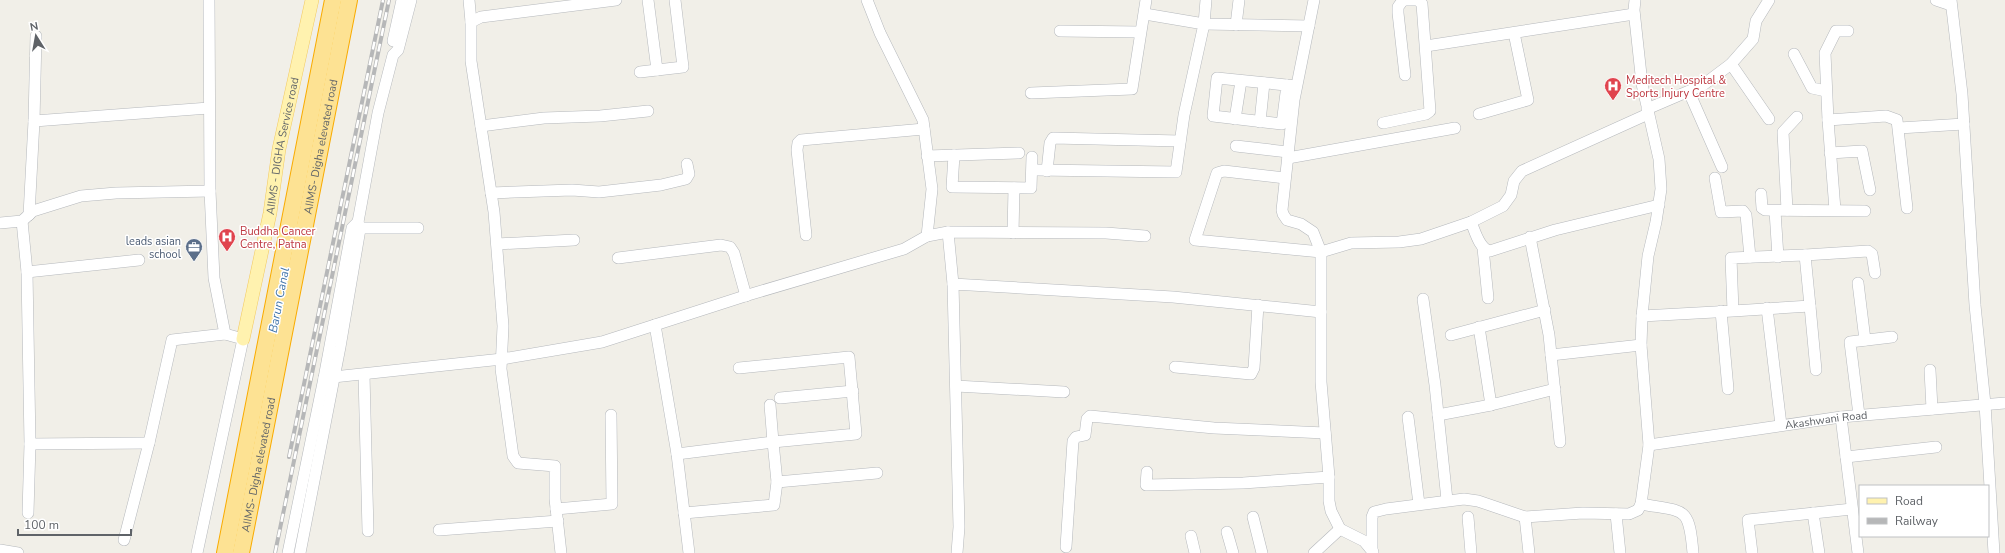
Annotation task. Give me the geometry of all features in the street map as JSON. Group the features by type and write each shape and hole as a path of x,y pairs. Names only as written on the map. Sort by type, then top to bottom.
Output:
{"highway":[{"name":"AIIMS- Digha elevated road","path":"225,553 333,0"},
{"name":"AIIMS- Digha elevated road","path":"241,553 349,0"}],"main road":[{"name":"AIIMS - DIGHA Service road","path":"243,339 270,213 279,149 312,0"}],"street":[{"path":"209,0 210,191 214,278 225,334"},
{"path":"393,55 391,49 402,0"},
{"path":"300,553 329,378 378,113 393,55 398,50 411,0"},
{"path":"468,0 471,61 491,193 497,244 504,326 501,370 513,456 518,463 555,466 556,509 561,553"},
{"path":"470,22 481,17 566,3 616,0"},
{"path":"648,0 657,70"},
{"path":"640,72 683,67 675,0"},
{"path":"867,0 880,33 923,120 932,189 927,236"},
{"path":"1031,94 1132,89 1146,0"},
{"path":"1180,141 1053,138 1050,143 1042,170 1176,172 1184,115 1204,24 1206,0"},
{"path":"1236,25 1238,0"},
{"path":"1292,86 1217,78 1213,116 1282,124 1309,26 1314,0"},
{"path":"1383,123 1430,112 1426,46 1421,2 1418,0 1403,0 1398,7 1405,75"},
{"path":"1372,552 1371,521 1374,512 1386,509 1464,499 1478,501 1525,517 1583,513 1616,514 1634,512 1638,510 1641,504 1649,445 1641,345 1642,316 1648,256 1650,207 1661,189 1659,159 1647,112 1642,84 1634,14 1635,0"},
{"path":"1285,178 1224,171 1217,173 1195,240 1321,252 1351,243 1399,242 1421,239 1471,222 1493,212 1508,202 1514,181 1522,171 1689,92 1718,75 1731,64 1753,39 1756,21 1769,0"},
{"path":"1936,0 1951,2 1964,124 1975,305 1985,404 1994,553"},
{"path":"1144,14 1204,24 1309,26"},
{"path":"1426,46 1634,14"},
{"path":"1060,31 1140,32"},
{"path":"1835,210 1826,91 1826,48 1836,31 1848,31"},
{"path":"1479,114 1528,100 1514,33"},
{"path":"28,513 30,444 26,218 34,121 36,36"},
{"path":"1794,54 1812,88 1826,91"},
{"path":"1731,64 1769,119"},
{"path":"1235,119 1241,81"},
{"path":"1260,122 1264,83"},
{"path":"1292,86 1283,214 1287,220 1302,224 1313,232 1321,252 1321,382 1329,477 1329,501 1334,520 1340,529 1364,541 1372,552"},
{"path":"1689,92 1722,167"},
{"path":"34,121 209,108"},
{"path":"481,126 544,118 648,112"},
{"path":"1828,120 1891,116 1897,120 1907,208"},
{"path":"1788,210 1783,132 1786,127 1797,117"},
{"path":"1899,128 1964,124"},
{"path":"1236,146 1288,155 1455,128"},
{"path":"806,235 797,150 798,144 801,140 924,129"},
{"path":"1830,153 1862,151 1870,190"},
{"path":"928,156 1019,153"},
{"path":"954,155 952,187 1031,188 1032,157"},
{"path":"491,193 572,190 599,192 662,185 686,178 689,174 687,164"},
{"path":"1715,178 1721,212 1742,211 1746,215 1750,257"},
{"path":"1013,232 1014,188"},
{"path":"0,223 26,218 33,211 54,203 81,196 116,193 210,191"},
{"path":"1761,194 1763,209 1865,211"},
{"path":"1483,248 1486,251 1495,250 1530,238 1650,207"},
{"path":"1774,210 1778,256"},
{"path":"1471,222 1483,248 1488,298"},
{"path":"357,226 418,228"},
{"path":"329,378 502,359 602,342 746,296 904,249 927,236 948,232 1106,233 1145,236"},
{"path":"948,232 953,284 956,386 959,527 957,553"},
{"path":"1530,238 1546,310 1560,442"},
{"path":"497,244 574,240"},
{"path":"618,258 721,245 728,246 734,252 746,296"},
{"path":"1733,311 1731,258 1805,255 1868,250 1872,254 1875,273"},
{"path":"1805,255 1816,370"},
{"path":"27,272 139,260"},
{"path":"1858,282 1865,340"},
{"path":"953,284 1172,297 1321,312"},
{"path":"1423,300 1447,500"},
{"path":"1175,367 1251,374 1254,368 1258,305"},
{"path":"1642,316 1810,306"},
{"path":"1768,308 1781,425"},
{"path":"1451,335 1546,310"},
{"path":"1721,311 1728,389"},
{"path":"655,325 677,454 689,553"},
{"path":"1480,327 1491,405"},
{"path":"124,540 149,442 172,340 225,334 243,339 197,553"},
{"path":"1859,415 1850,342 1892,337"},
{"path":"1551,355 1641,345"},
{"path":"677,454 773,442 856,434 854,391 850,357 846,356 739,368"},
{"path":"1930,370 1932,409"},
{"path":"364,375 368,531"},
{"path":"288,553 329,378"},
{"path":"956,386 1064,392"},
{"path":"1438,415 1491,405 1555,389"},
{"path":"780,398 854,391"},
{"name":"Akashwani Road","path":"1649,445 1841,417 2005,403"},
{"path":"684,513 774,505 776,482 770,405"},
{"path":"556,509 612,504 611,414"},
{"path":"1066,547 1073,441 1076,437 1085,435 1087,419 1090,416 1214,428 1325,433"},
{"path":"1408,417 1419,504"},
{"path":"1841,417 1855,512 1858,553"},
{"path":"30,444 149,442"},
{"path":"1846,457 1936,447"},
{"path":"1147,472 1146,485 1243,483 1329,477"},
{"path":"776,482 877,473"},
{"path":"1641,504 1680,511 1686,515 1691,526 1694,553"},
{"path":"1752,553 1748,520 1813,513 1855,512"},
{"path":"1813,513 1819,553"},
{"path":"1616,514 1620,553"},
{"path":"1253,517 1262,553"},
{"path":"1468,517 1471,553"},
{"path":"1525,517 1529,553"},
{"path":"439,530 558,521"},
{"path":"1314,553 1340,529"},
{"path":"1227,532 1233,553"},
{"path":"1191,536 1195,553"},
{"path":"0,550 18,553"}],"railway":[{"path":"289,457 383,0"},
{"path":"275,553 389,0"}],"place":[{"name":"Meditech Hospital & Sports Injury Centre","path":"1613,101"},
{"name":"Buddha Cancer Centre, Patna","path":"227,252"},
{"name":"leads asian school","path":"194,262"}],"water label":[{"name":"Barun Canal","path":"279,300"}]}
